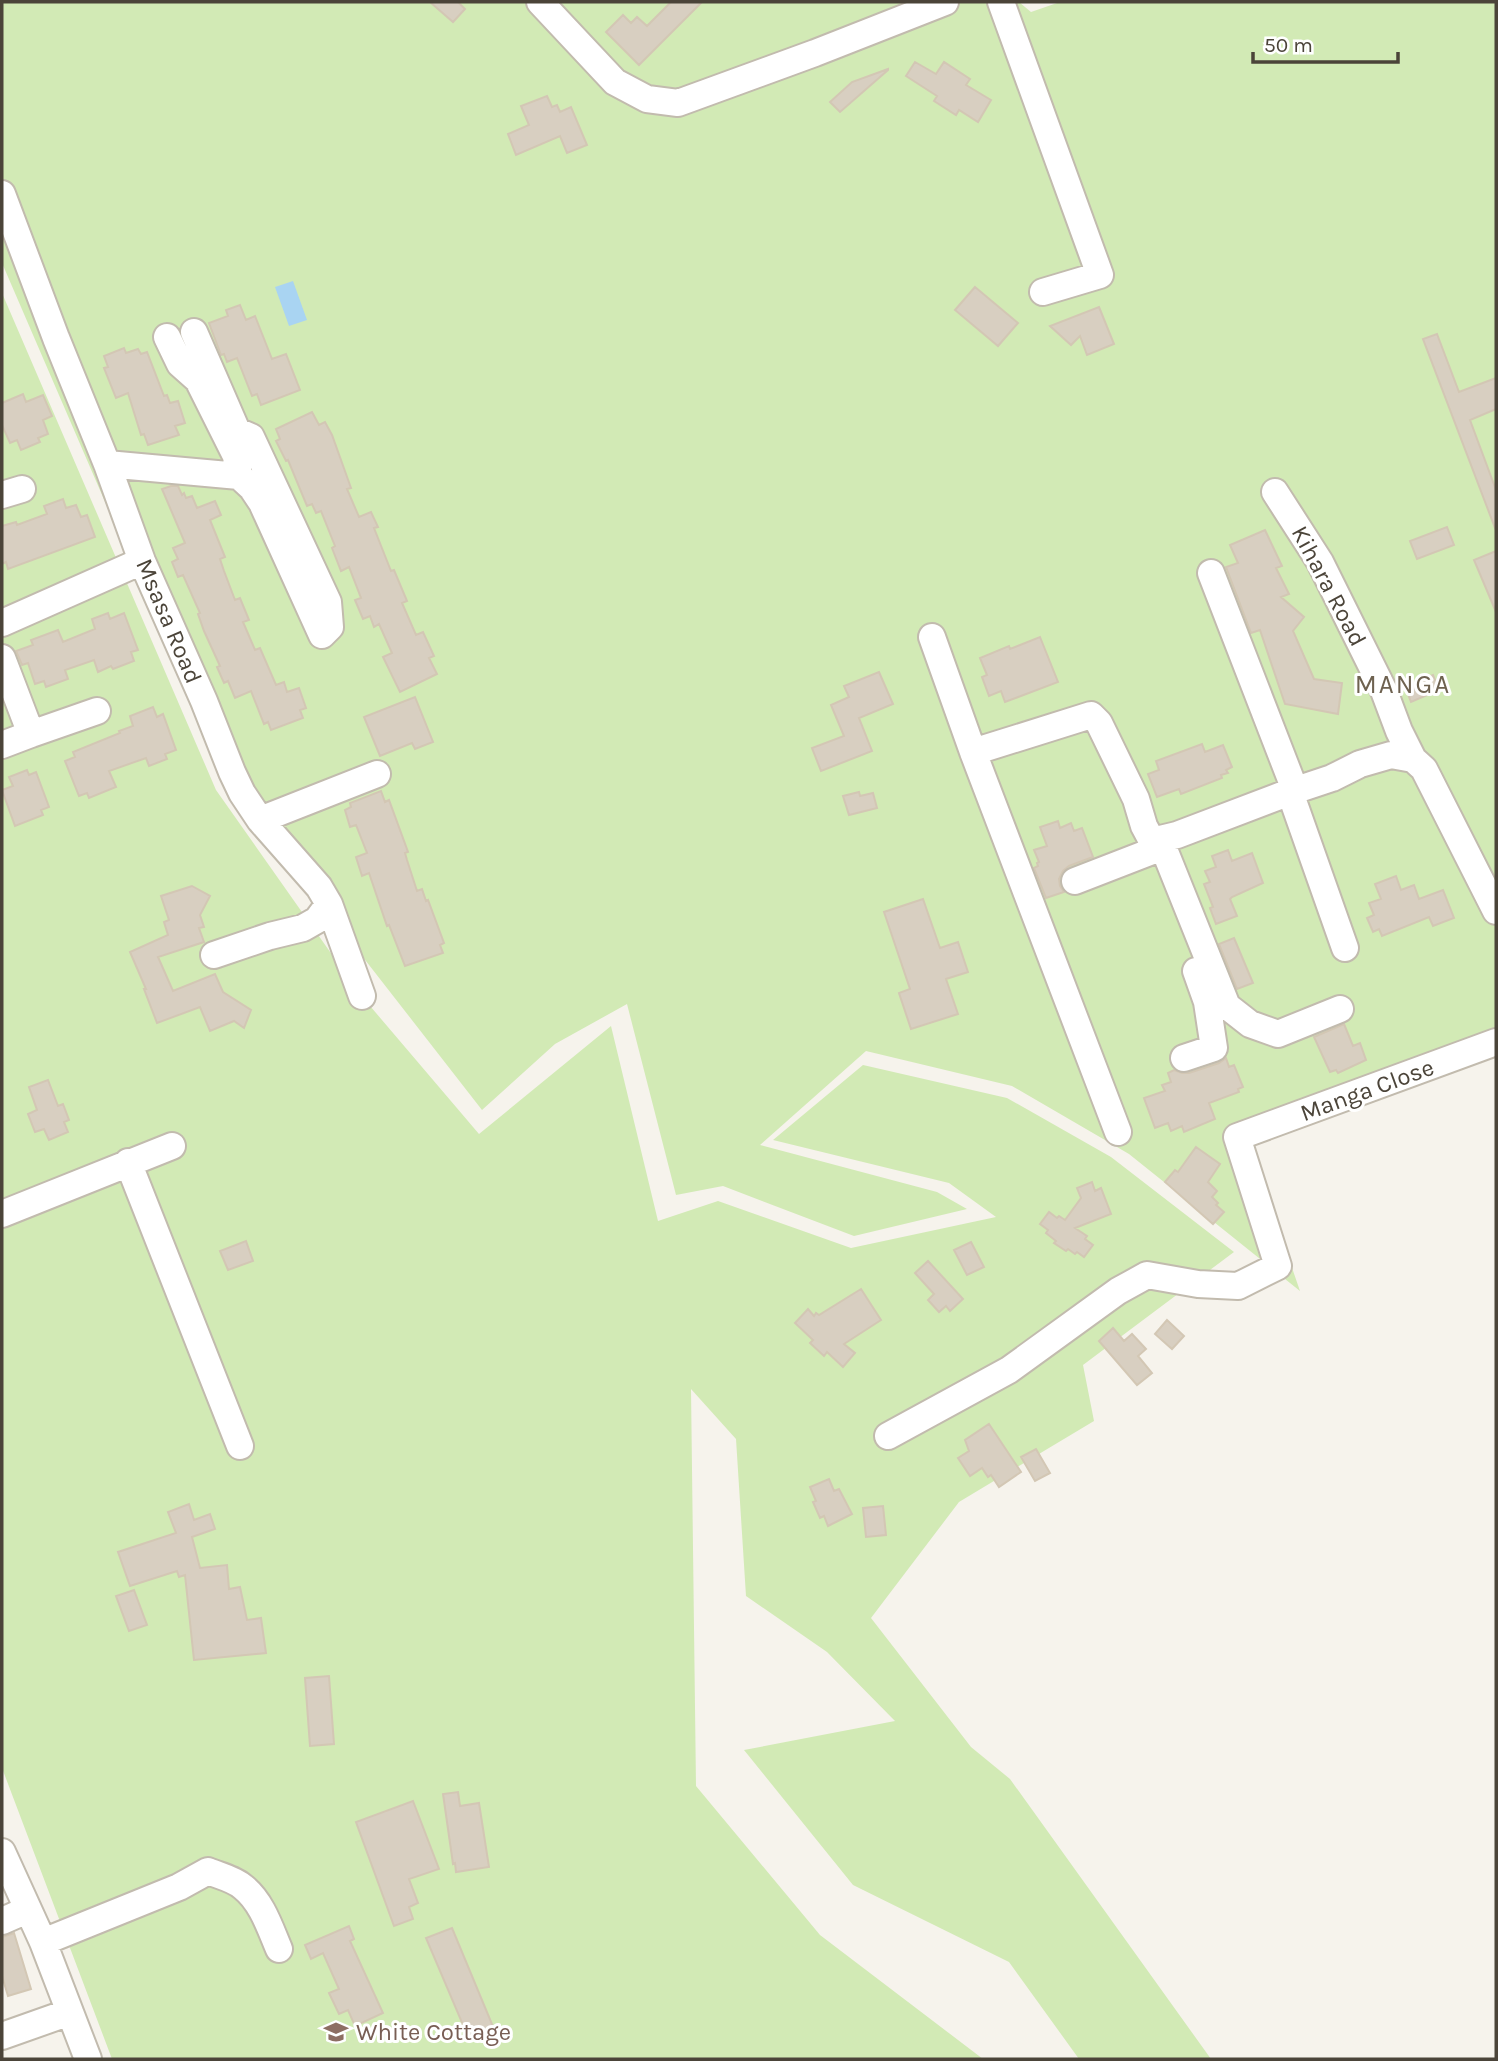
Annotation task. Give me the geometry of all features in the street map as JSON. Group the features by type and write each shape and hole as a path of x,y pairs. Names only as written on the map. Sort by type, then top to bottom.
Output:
{"street":[{"path":"555,7 615,82 647,99 678,103 945,2"},
{"path":"1001,2 1100,275 1043,292"},
{"name":"Msasa Road","path":"2,194 142,561 204,701 232,772 260,820 319,887 329,904 362,996"},
{"path":"107,464 239,476 252,488 262,503 322,635 330,627 328,602 251,437 237,431 194,332"},
{"path":"167,337 180,363 198,380 236,456 239,476"},
{"name":"Kihara Road","path":"1275,492 1320,562 1384,691 1399,732 1413,759 1424,769 1431,781 1496,911"},
{"path":"2,623 142,561"},
{"path":"1211,573 1293,791 1345,948"},
{"path":"932,637 1118,1132"},
{"path":"1248,670 1260,655 1255,637"},
{"path":"2,658 31,734"},
{"path":"2,745 97,711"},
{"path":"973,752 1091,715 1099,723 1136,799 1144,826 1155,843 1227,1006 1250,1024 1278,1034 1340,1009"},
{"path":"1075,881 1155,843 1332,778 1360,764 1391,755 1413,759"},
{"path":"260,820 377,774"},
{"path":"1155,843 1207,1002 1212,1036 1213,1048 1184,1058"},
{"path":"214,955 303,928 324,914 329,904"},
{"name":"Manga Close","path":"888,1436 1009,1370 1118,1291 1147,1275 1198,1284 1238,1286 1278,1266 1237,1137 1496,1042"},
{"path":"2,1214 172,1146"},
{"path":"128,1162 240,1446"},
{"path":"2,1852 43,1942 88,2059"},
{"path":"43,1942 179,1887 208,1871 243,1887 254,1898 279,1949"},
{"path":"2,1921 27,1910"},
{"path":"2,2036 70,2012"}],"green space":[{"path":"2,2 1019,2 1031,12 1060,2 1496,2 1496,1038 1249,1143 1300,1291 1129,1154 1012,1086 866,1051 760,1145 937,1192 967,1209 854,1236 723,1186 676,1195 627,1004 555,1044 482,1110 225,780 2,263"},
{"path":"2,293 216,790 359,993 479,1134 611,1026 658,1221 718,1201 851,1248 996,1217 949,1183 773,1140 863,1065 1007,1098 1111,1157 1234,1252 1083,1365 1094,1421 959,1502 871,1618 971,1747 1010,1779 1211,2059 1079,2059 1009,1962 853,1885 744,1750 895,1721 827,1652 746,1596 736,1439 691,1389 696,1786 820,1935 983,2059 112,2059 2,1768"}],"water":[{"path":"293,281 307,320 289,326 275,287"}],"building":[{"path":"430,2 458,2 465,9 453,22"},
{"path":"671,2 702,2 639,65 606,32 623,15 631,23 637,17 647,26"},
{"path":"915,62 936,74 944,62 970,79 966,85 991,100 978,122 959,110 956,115 934,101 937,96 906,76"},
{"path":"888,69 840,112 830,102 852,82"},
{"path":"547,96 552,107 557,105 560,112 571,107 587,145 567,153 560,136 516,155 508,134 529,125 521,106"},
{"path":"975,287 1018,323 998,346 955,310"},
{"path":"240,305 246,320 255,316 272,359 286,354 300,390 261,405 257,394 252,396 237,358 227,362 224,354 221,355 209,323 228,316 226,310"},
{"path":"1099,307 1114,344 1087,355 1080,336 1071,345 1050,326"},
{"path":"1437,334 1459,392 1496,378 1496,409 1470,420 1496,490 1495,528 1423,339"},
{"path":"124,348 126,353 138,349 141,354 147,352 164,396 167,395 170,403 178,401 185,423 175,426 179,435 148,445 144,434 141,435 128,393 116,398 104,368 108,367 104,356"},
{"path":"23,394 26,402 43,395 52,416 43,420 48,434 38,438 40,442 21,450 17,440 10,443 2,425 2,403"},
{"path":"312,412 319,425 325,422 332,435 351,488 347,489 359,517 371,512 378,527 374,528 391,571 394,570 407,601 402,603 416,635 423,632 434,656 429,658 437,674 400,692 383,657 392,653 379,624 374,627 370,616 363,619 355,600 361,598 349,567 341,571 332,548 335,546 321,511 316,513 312,504 307,506 288,460 286,461 276,441 280,439 276,429"},
{"path":"178,486 186,498 192,496 197,508 215,501 221,515 210,520 225,557 220,559 235,600 240,598 249,620 243,622 255,650 260,648 276,685 284,682 287,692 299,688 306,708 300,710 303,718 271,730 268,722 264,724 251,691 235,698 228,681 224,683 217,667 220,666 198,614 200,613 183,575 178,577 172,562 178,559 173,548 185,543 162,489"},
{"path":"63,499 66,508 76,505 81,517 87,515 95,537 8,569 6,562 2,564 2,526 16,522 17,525 47,514 44,506"},
{"path":"1447,527 1454,545 1417,559 1410,541"},
{"path":"1265,530 1282,566 1276,568 1289,594 1281,597 1304,617 1293,631 1314,679 1342,683 1338,714 1285,704 1260,630 1251,633 1226,567 1238,563 1230,545"},
{"path":"1496,551 1496,612 1474,560"},
{"path":"108,613 110,619 124,613 138,650 131,652 134,661 98,672 94,660 65,670 68,679 46,687 44,681 35,684 28,663 22,665 16,651 33,645 31,640 58,630 63,642 95,629 92,619"},
{"path":"1040,637 1058,682 1005,702 1001,691 989,696 982,677 987,675 980,658"},
{"path":"879,672 893,704 859,718 872,751 821,771 812,748 844,736 831,705 849,697 844,686"},
{"path":"1433,675 1439,690 1411,702 1405,686"},
{"path":"415,697 433,742 415,749 412,743 380,756 364,717"},
{"path":"153,707 157,717 163,714 176,750 165,754 167,759 149,766 146,758 109,771 116,787 89,798 87,793 79,796 65,761 75,757 73,752 133,726 130,716"},
{"path":"1202,744 1205,752 1223,745 1232,767 1226,770 1228,773 1221,775 1222,778 1181,794 1179,789 1157,797 1148,774 1159,770 1156,761"},
{"path":"27,770 29,775 36,772 49,807 41,810 43,815 15,826 2,790 13,786 9,777"},
{"path":"381,791 385,802 389,800 408,852 405,853 417,891 422,889 426,901 428,900 444,943 440,945 443,953 405,966 389,925 387,926 369,873 362,876 356,857 367,853 356,825 350,827 345,810 351,807 350,803"},
{"path":"859,792 860,796 873,793 877,808 849,815 843,796"},
{"path":"1058,821 1060,828 1071,823 1074,831 1082,828 1093,857 1063,871 1059,879 1064,892 1046,898 1034,868 1039,862 1034,850 1047,846 1040,827"},
{"path":"1228,850 1232,861 1252,853 1263,883 1232,897 1230,899 1237,916 1216,924 1204,884 1210,882 1205,871 1216,867 1212,856"},
{"path":"1396,876 1401,890 1414,885 1419,899 1443,890 1454,918 1433,926 1429,917 1382,936 1379,929 1373,932 1367,918 1374,915 1369,903 1381,899 1375,884"},
{"path":"192,886 210,896 200,915 204,927 199,928 204,942 158,957 173,991 215,974 223,992 251,1010 244,1028 234,1021 210,1031 200,1007 157,1023 130,952 168,935 164,922 169,920 161,896"},
{"path":"923,899 940,948 958,942 968,972 946,979 958,1014 911,1029 899,993 910,989 884,912"},
{"path":"1234,938 1253,983 1237,989 1219,944"},
{"path":"1344,1024 1353,1046 1360,1043 1366,1060 1338,1073 1336,1070 1330,1072 1314,1037"},
{"path":"1226,1058 1229,1067 1234,1065 1243,1087 1238,1089 1239,1092 1209,1103 1215,1119 1184,1132 1182,1126 1171,1131 1168,1123 1155,1128 1144,1098 1165,1091 1162,1085 1171,1082 1168,1073 1174,1070 1189,1073"},
{"path":"48,1080 58,1106 63,1104 69,1120 64,1122 68,1132 49,1140 44,1129 35,1132 28,1114 37,1110 29,1087"},
{"path":"1196,1147 1220,1164 1208,1182 1217,1191 1212,1197 1218,1203 1216,1205 1224,1212 1213,1224 1165,1182 1175,1170 1178,1172"},
{"path":"1092,1182 1095,1191 1101,1188 1111,1214 1075,1228 1087,1236 1085,1239 1093,1245 1084,1257 1068,1249 1066,1251 1054,1243 1056,1241 1046,1233 1048,1230 1040,1224 1049,1212 1065,1220 1081,1198 1077,1188"},
{"path":"246,1241 253,1261 228,1270 220,1251"},
{"path":"971,1242 984,1267 967,1275 954,1250"},
{"path":"928,1261 963,1299 950,1311 946,1306 939,1312 928,1300 934,1294 915,1273"},
{"path":"861,1289 881,1320 844,1344 855,1353 843,1367 827,1352 824,1356 810,1343 813,1340 795,1323 808,1309 814,1316 816,1313 819,1315"},
{"path":"1167,1320 1184,1336 1172,1349 1155,1334"},
{"path":"1113,1328 1124,1341 1132,1334 1146,1349 1138,1356 1152,1373 1137,1385 1099,1341"},
{"path":"989,1424 1021,1472 999,1487 982,1468 970,1476 958,1458 969,1451 965,1440"},
{"path":"1036,1449 1050,1473 1035,1481 1021,1457"},
{"path":"829,1479 834,1491 839,1489 852,1514 828,1526 824,1516 820,1518 810,1487"},
{"path":"189,1504 194,1520 210,1514 215,1529 192,1537 200,1568 227,1565 229,1589 240,1587 247,1620 261,1618 266,1653 194,1660 185,1575 179,1577 177,1571 130,1586 118,1552 176,1533 168,1512"},
{"path":"883,1506 886,1535 866,1537 863,1508"},
{"path":"134,1590 147,1625 129,1631 116,1596"},
{"path":"329,1676 334,1744 310,1746 305,1678"},
{"path":"458,1792 460,1806 479,1803 489,1867 456,1872 443,1794"},
{"path":"413,1801 439,1869 409,1879 418,1903 409,1907 413,1919 394,1926 356,1822"},
{"path":"349,1926 354,1939 350,1941 383,2013 355,2026 348,2010 339,2014 329,1993 339,1989 323,1953 311,1959 305,1945"},
{"path":"452,1928 494,2029 469,2039 426,1938"},
{"path":"14,1933 31,1989 8,1996 2,1976 2,1937"}],"place":[{"name":"White Cottage","path":"336,2032"}],"district":[{"name":"MANGA","path":"1403,684"}]}
